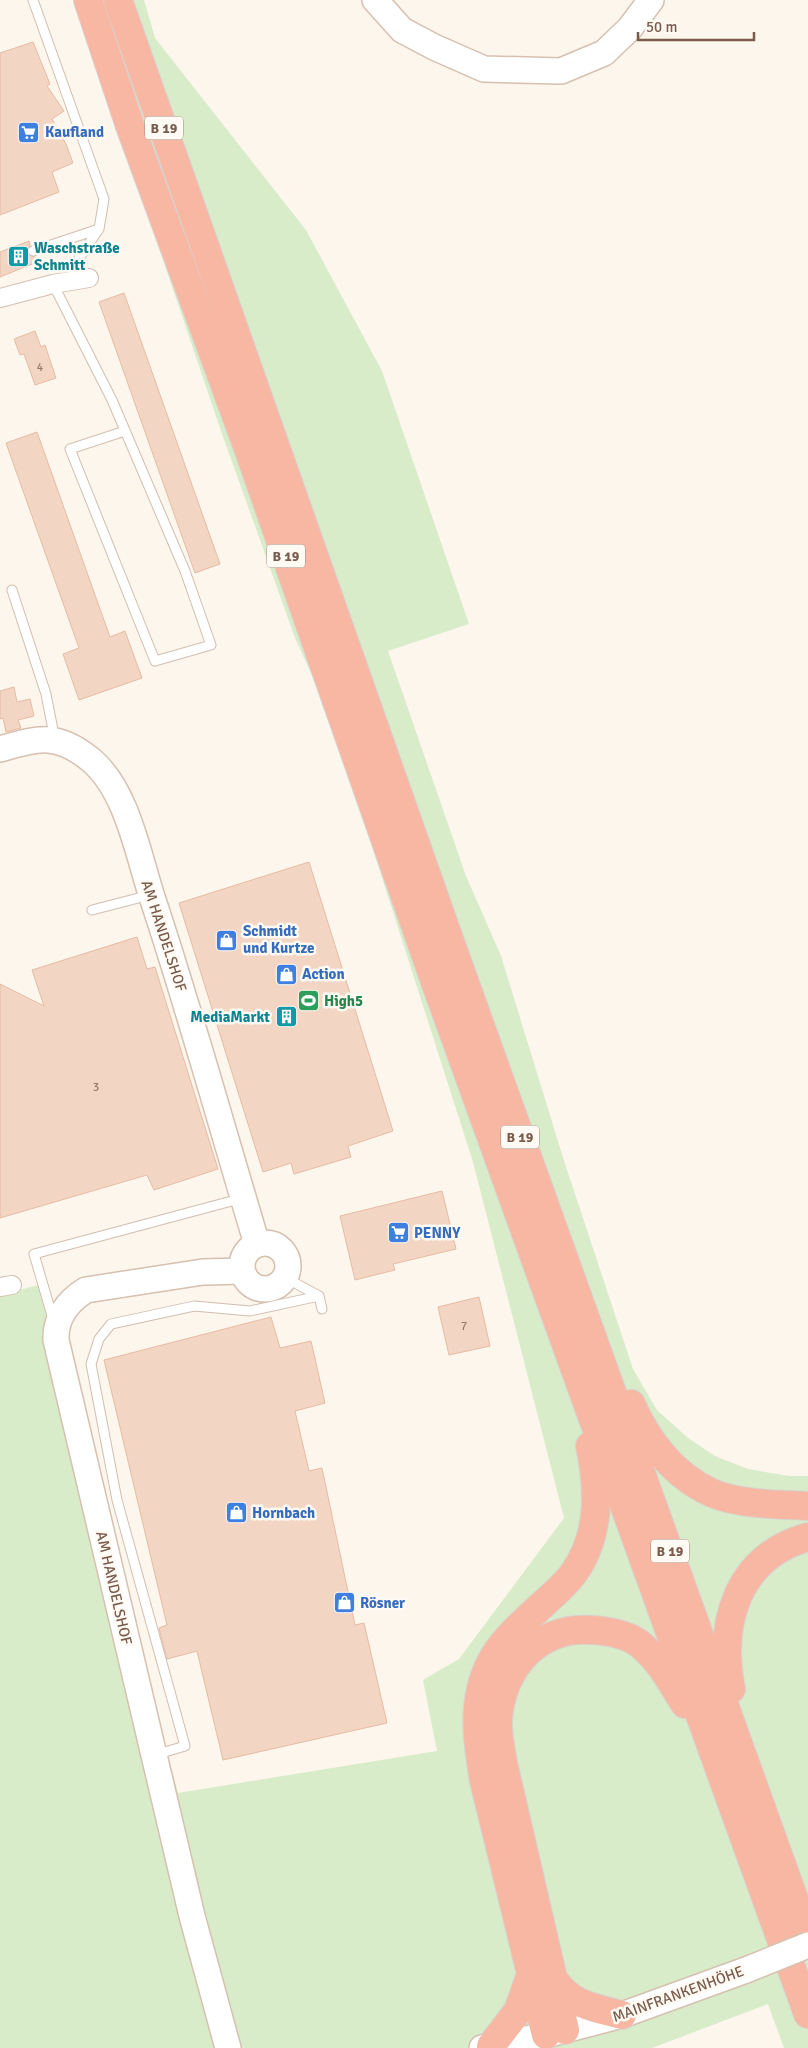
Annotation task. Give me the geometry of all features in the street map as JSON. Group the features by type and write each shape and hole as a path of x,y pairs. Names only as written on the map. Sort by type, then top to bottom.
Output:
{"highway":[{"name":"B 19","path":"88,0 130,126 247,445 437,987 582,1383 808,2014"},
{"name":"B 19","path":"118,0 448,936 808,1938"},
{"path":"592,1338 627,1396 642,1428 676,1471 713,1493 754,1503 808,1506"},
{"path":"582,1383 588,1437 596,1479 596,1503 592,1530 573,1574 500,1647 483,1679 476,1716 478,1749 484,1781 543,1978 581,2005 622,2015"},
{"path":"747,1764 727,1667 728,1633 733,1606 738,1593 753,1571 773,1553 795,1540 808,1537"},
{"path":"555,2033 543,1978 498,1732 498,1711 504,1686 515,1665 532,1646 555,1634 578,1629 605,1630 624,1636 641,1645 662,1667 714,1752"},
{"path":"487,2047 543,1978"}],"street":[{"path":"374,0 402,30 434,47 484,69 561,71 604,53 630,28 651,0"},
{"path":"0,298 52,284 81,279"},
{"name":"AM HANDELSHOF","path":"0,748 39,738 55,740 68,745 91,760 107,776 124,810 151,894 257,1244"},
{"path":"268,1242 279,1246 287,1256 289,1267 286,1278 278,1286 267,1290 256,1288 247,1281 242,1271 245,1255 257,1244 268,1242"},
{"path":"56,1328 67,1306 75,1296 86,1290 203,1272 242,1271"},
{"name":"AM HANDELSHOF","path":"56,1328 56,1340 106,1504 154,1755 205,1971 228,2048"},
{"name":"MAINFRANKENHÖHE","path":"487,2047 555,2033 622,2015 746,1970 808,1945"}],"lane":[{"path":"33,0 104,199 99,229 79,258 81,279"},
{"path":"33,251 99,229"},
{"path":"52,284 112,400 185,571 211,645 155,661 70,449 125,431"},
{"path":"12,590 46,694 55,740"},
{"path":"92,910 151,894"},
{"path":"56,1328 34,1254 243,1198"},
{"path":"286,1278 319,1296 322,1309"},
{"path":"154,1755 185,1746 106,1504 92,1364 99,1339 111,1324 194,1306 250,1310 319,1296"}],"green space":[{"path":"75,0 144,0 155,38 306,230 382,371 469,624 388,651 466,876 501,956 565,1164 633,1369 657,1410 688,1438 715,1456 748,1469 789,1476 808,1476 808,2048 784,2048 768,2004 652,2048 0,2048 0,1295 42,1284 178,1793 437,1751 423,1680 459,1659 564,1518 473,1162 330,715 295,638 221,431"}],"building":[{"name":"Kaufland","path":"33,42 50,84 47,86 64,111 52,119 66,144 73,163 52,172 59,192 0,215 0,53"},
{"name":"Waschstraße Schmitt","path":"29,241 30,245 27,253 35,257 37,262 0,277 0,252"},
{"path":"124,293 220,564 195,573 99,302"},
{"path":"35,331 41,347 45,345 56,378 35,385 24,354 20,355 14,339"},
{"path":"37,432 110,637 125,631 142,678 79,700 63,654 79,648 6,443"},
{"path":"14,687 17,702 30,699 34,716 18,720 21,728 6,732 3,718 0,719 0,691"},
{"name":"MediaMarkt","path":"309,862 393,1131 348,1146 351,1157 294,1174 291,1163 263,1172 179,903"},
{"path":"137,937 147,969 155,967 218,1169 154,1190 147,1175 0,1218 0,984 44,1006 32,970"},
{"name":"PENNY","path":"442,1191 456,1249 393,1264 395,1270 355,1280 340,1216"},
{"path":"479,1297 490,1346 449,1355 438,1307"},
{"name":"Hornbach","path":"271,1317 280,1348 311,1341 325,1403 295,1411 309,1471 322,1468 355,1625 364,1623 387,1723 223,1760 197,1651 167,1659 159,1628 167,1625 104,1360"}],"place":[{"name":"Kaufland","path":"29,132"},
{"name":"Waschstraße Schmitt","path":"18,257"},
{"name":"Schmidt und Kurtze","path":"227,940"},
{"name":"Action","path":"286,974"},
{"name":"High5","path":"308,1001"},
{"name":"MediaMarkt","path":"286,1017"},
{"name":"PENNY","path":"398,1233"},
{"name":"Hornbach","path":"236,1513"},
{"name":"Rösner","path":"344,1603"}]}
